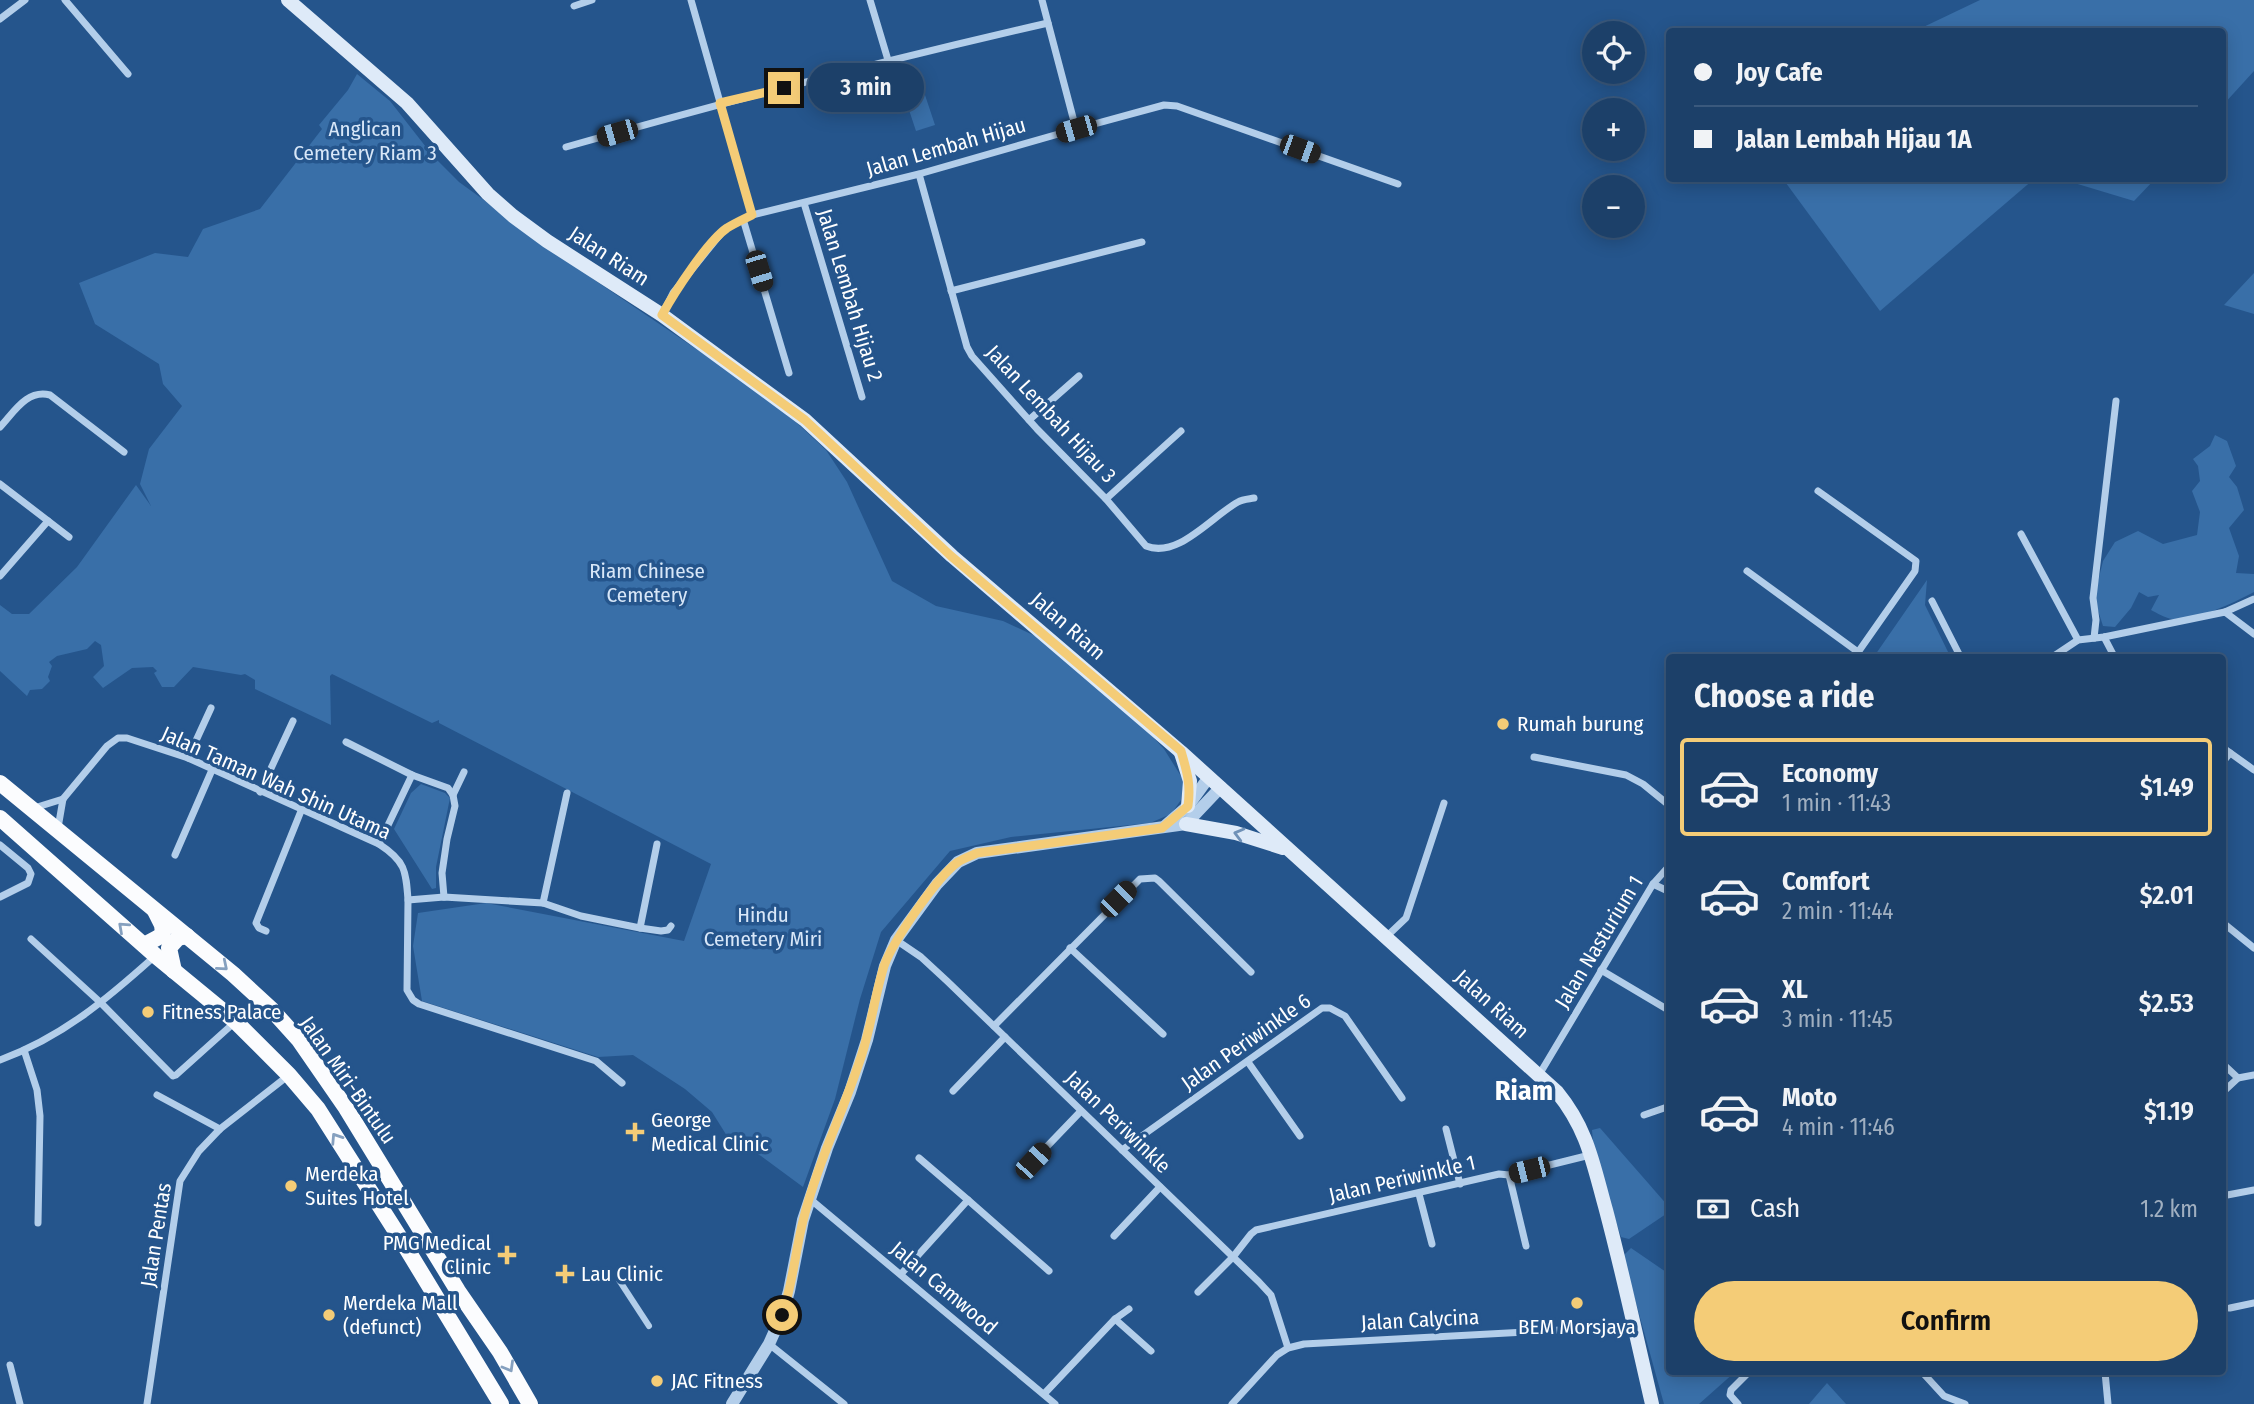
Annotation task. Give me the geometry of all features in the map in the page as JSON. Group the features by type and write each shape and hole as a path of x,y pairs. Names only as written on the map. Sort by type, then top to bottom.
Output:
{"highway":[{"name":"Jalan Miri-Bintulu","path":"0,783 187,936 272,1010 299,1040 346,1108 530,1404"},
{"name":"Jalan Miri-Bintulu","path":"0,818 235,1021 289,1075 318,1109 402,1241 500,1404"},
{"path":"150,950 163,933 154,909"},
{"path":"174,971 169,948 178,938 187,936"},
{"path":"458,1291 483,1346 482,1356 475,1362"}],"main road":[{"name":"Jalan Riam","path":"288,0 407,103 464,168 513,216 662,315 805,420 951,556 1181,751 1557,1092 1583,1130 1652,1404"},
{"path":"1181,751 1190,781 1188,806"},
{"path":"1186,824 1236,833 1291,851"}],"street":[{"path":"0,19 25,0"},
{"path":"65,0 128,74"},
{"path":"574,6 593,0"},
{"path":"691,0 752,215"},
{"path":"870,0 888,60"},
{"path":"1042,0 1076,129"},
{"path":"565,147 720,103 1048,23"},
{"name":"Jalan Lembah Hijau","path":"662,315 673,293 725,229 752,215 919,174 1152,108 1177,106 1398,184"},
{"name":"Jalan Lembah Hijau 3","path":"919,174 972,356 1029,420 1106,499 1146,546 1154,549 1172,546 1240,500 1254,498"},
{"name":"Jalan Lembah Hijau 2","path":"804,203 862,397"},
{"path":"743,219 789,373"},
{"path":"951,290 1142,242"},
{"path":"1029,420 1079,376"},
{"path":"0,426 31,395 43,393 50,395 124,452"},
{"path":"2094,638 2096,620 2093,598 2116,401"},
{"path":"1106,499 1181,431"},
{"path":"0,484 69,537"},
{"path":"1818,491 1916,561 1915,571 1857,654"},
{"path":"0,576 48,522"},
{"path":"2021,534 2078,640"},
{"path":"1747,571 1855,654"},
{"path":"2057,654 2078,640 2225,612 2254,599"},
{"path":"1932,601 1959,654"},
{"path":"2225,612 2254,635"},
{"path":"2104,637 2113,654"},
{"path":"188,758 211,708"},
{"path":"260,792 293,721"},
{"name":"Jalan Taman Wah Shin Utama","path":"57,831 63,799 93,761 118,738 127,738 188,758 379,845 397,856 404,868 408,900 407,990 413,1000 596,1061 622,1083"},
{"path":"346,742 412,775 448,788 453,795 455,806 442,873 444,897"},
{"path":"2226,750 2254,771"},
{"path":"2226,758 2230,752"},
{"path":"1534,757 1626,775 1643,784 1666,803"},
{"path":"175,855 212,770"},
{"path":"453,795 464,772"},
{"path":"379,845 412,775"},
{"path":"1162,828 1188,806 1209,777"},
{"path":"732,1404 769,1344 786,1302 803,1220 860,1060 885,966 896,940 944,877 958,862 977,853 1186,824 1220,787"},
{"path":"543,903 566,793"},
{"path":"31,809 63,799"},
{"path":"1386,937 1406,918 1444,803"},
{"path":"266,931 256,923 302,811"},
{"path":"640,928 657,844"},
{"path":"0,845 31,874 28,883 0,897"},
{"name":"Jalan Nasturium 1","path":"1539,1075 1653,884 1666,869"},
{"path":"994,1026 1140,879 1155,878 1251,972"},
{"path":"1653,884 1666,890"},
{"path":"408,900 444,897 543,903 581,916 640,928 661,931 668,930 671,926"},
{"path":"2226,925 2254,948"},
{"path":"31,939 101,1003 173,1076 235,1021"},
{"name":"Jalan Periwinkle","path":"896,940 921,957 994,1026 1271,1295 1288,1348"},
{"path":"1070,948 1163,1034"},
{"path":"0,1060 55,1035 101,1003 150,950"},
{"path":"1601,970 1666,1010"},
{"name":"Jalan Periwinkle 6","path":"1122,1150 1322,1008 1330,1008 1345,1016 1402,1098"},
{"path":"953,1091 1005,1037"},
{"path":"24,1050 37,1090 40,1116 38,1223"},
{"path":"1248,1062 1300,1136"},
{"path":"2226,1067 2238,1078"},
{"name":"Jalan Pentas","path":"147,1404 180,1181 199,1151 220,1129 289,1075"},
{"path":"2226,1089 2238,1078 2254,1075"},
{"path":"157,1096 220,1129"},
{"path":"1644,1115 1666,1107"},
{"path":"1033,1161 1081,1111"},
{"path":"1446,1129 1460,1184"},
{"name":"Jalan Periwinkle 1","path":"1198,1292 1256,1230 1590,1155"},
{"path":"919,1158 1049,1271"},
{"path":"1509,1175 1526,1245"},
{"path":"1114,1236 1160,1187"},
{"path":"2226,1195 2254,1190"},
{"path":"1419,1194 1432,1244"},
{"name":"Jalan Camwood","path":"810,1199 1055,1404"},
{"path":"901,1274 968,1200"},
{"path":"619,1280 649,1326"},
{"path":"2231,1308 2254,1303"},
{"path":"1044,1394 1115,1319 1129,1309"},
{"path":"1115,1319 1151,1351"},
{"name":"Jalan Calycina","path":"1288,1348 1318,1343 1634,1326"},
{"path":"769,1344 844,1404"},
{"path":"1232,1404 1277,1355 1288,1348"},
{"path":"10,1366 20,1404"},
{"path":"1738,1404 1732,1399 1731,1390 1746,1375"},
{"path":"1925,1375 1944,1396 1965,1404"},
{"path":"2105,1375 2108,1404"}],"green space":[{"path":"1980,0 2254,0 2254,71 2226,102 2226,28 1921,28"},
{"name":"Riam Chinese Cemetery","path":"357,74 390,101 433,156 459,182 593,279 739,378 797,423 826,450 847,482 892,581 936,606 1003,621 1046,641 1124,706 1164,749 1184,781 1181,800 1171,814 1150,823 1011,837 950,851 881,932 860,999 835,1099 803,1187 761,1156 727,1136 712,1112 685,1089 633,1055 598,1057 422,1001 413,946 418,913 486,903 684,941 711,864 439,723 439,720 432,723 332,674 331,725 255,689 255,680 245,674 193,667 174,687 162,687 153,667 132,668 103,688 93,677 104,666 101,645 95,641 87,649 57,656 49,662 52,666 48,677 50,681 42,689 30,690 27,696 0,671 0,605 12,614 29,614 77,567 136,485 151,506 140,484 149,449 182,406 163,384 159,364 95,324 79,283 155,253 188,257 203,229 260,209 322,129 319,125 348,90"},
{"path":"920,80 935,125 916,131 901,86"},
{"path":"1785,182 2030,182 1880,311"},
{"path":"2071,182 2152,182 2134,201"},
{"path":"2254,273 2254,314 2224,305"},
{"path":"2215,435 2227,441 2236,466 2229,477 2237,487 2244,510 2229,528 2239,556 2236,573 2254,574 2254,592 2203,614 2172,619 2151,610 2159,595 2148,597 2139,592 2131,608 2115,627 2103,626 2094,598 2103,561 2115,542 2138,531 2163,544 2197,535 2200,512 2192,491 2200,481 2198,466 2193,459 2210,446"},
{"path":"1927,580 1925,605 1949,654 1876,654"},
{"path":"421,784 445,793 450,798 436,867 436,888 432,889 394,829 411,793"},
{"path":"1600,1128 1666,1204 1666,1214 1629,1239 1621,1237 1594,1153 1592,1130"},
{"path":"1631,1248 1666,1272 1666,1375 1732,1375 1699,1404 1664,1404 1623,1256"},
{"path":"1827,1383 1846,1404 1809,1404"}],"place":[{"name":"Rumah burung","path":"1503,724"},
{"name":"Fitness Palace","path":"148,1012"},
{"name":"George Medical Clinic","path":"635,1132"},
{"name":"Merdeka Suites Hotel","path":"291,1186"},
{"name":"PMG Medical Clinic","path":"507,1255"},
{"name":"Lau Clinic","path":"565,1274"},
{"name":"BEM Morsjaya","path":"1577,1303"},
{"name":"Merdeka Mall (defunct)","path":"329,1315"},
{"name":"JAC Fitness","path":"657,1381"}],"district":[{"name":"Riam","path":"1524,1090"}],"route":[{"path":"782,1315 803,1220 867,1040 885,966 896,940 937,884 958,862 977,853 1162,828 1188,806 1190,793 1190,781 1181,751 951,556 805,420 662,315 673,293 725,229 752,215 720,103 784,88"}],"park label":[{"name":"Anglican Cemetery Riam 3","path":"365,141"},
{"name":"Hindu Cemetery Miri","path":"763,927"}]}
